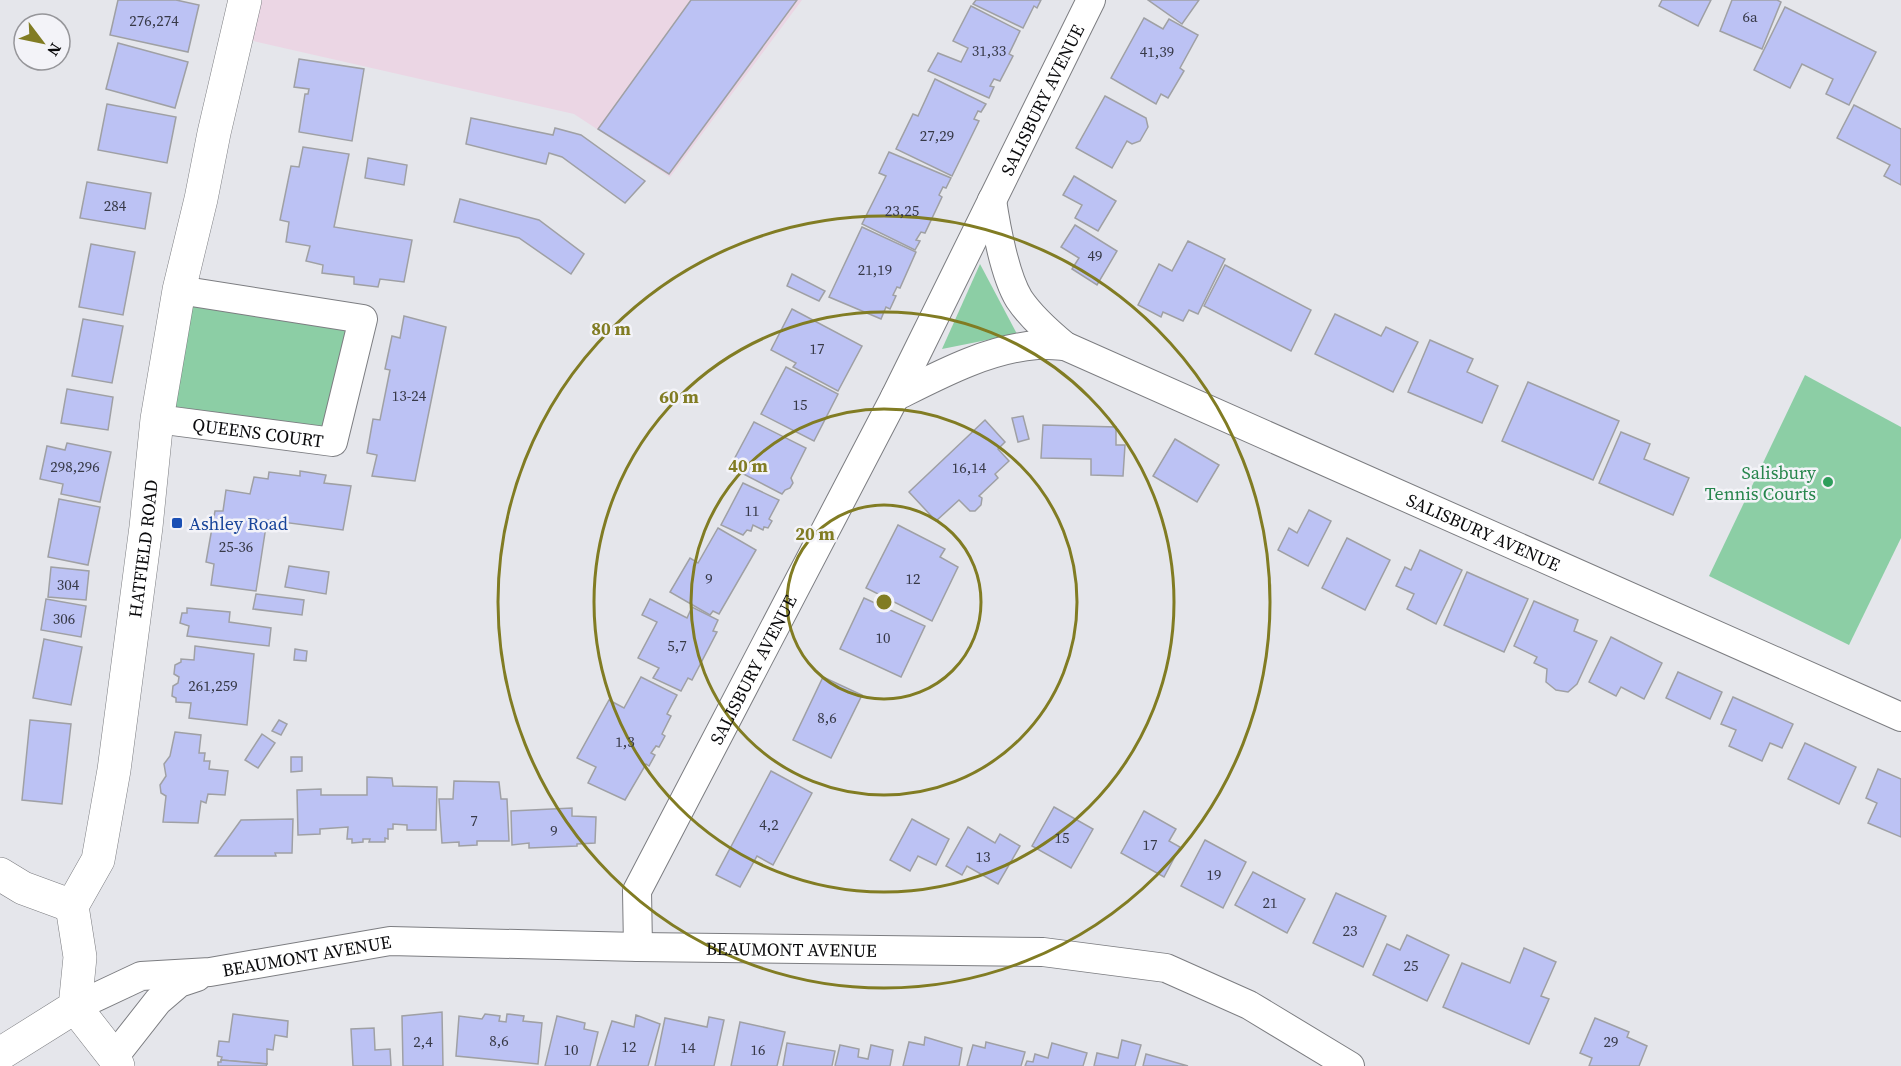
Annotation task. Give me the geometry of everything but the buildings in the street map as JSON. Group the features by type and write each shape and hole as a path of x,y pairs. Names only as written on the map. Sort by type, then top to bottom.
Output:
{"main road":[{"name":"HATFIELD ROAD","path":"72,906 98,860 108,804 146,527 157,419 179,290 245,0"},
{"path":"0,874 23,888 72,906 80,957 75,1007 116,1061"},
{"path":"0,1054 75,1007"}],"street":[{"name":"SALISBURY AVENUE","path":"639,947 637,891 895,397 1091,0"},
{"name":"SALISBURY AVENUE","path":"992,200 997,232 1018,298 1041,326 1065,346 1901,717"},
{"name":"QUEENS COURT","path":"157,419 333,442 363,319 179,290"},
{"name":"SALISBURY AVENUE","path":"895,397 974,360 1002,351 1038,345 1065,346"},
{"name":"BEAUMONT AVENUE","path":"75,1007 141,976 210,972 390,940 639,947 1043,952 1166,968 1249,1005 1350,1066"},
{"name":"BEAUMONT AVENUE","path":"116,1061 158,1001 179,983 210,972"}],"shaded area":[{"path":"260,0 802,0 670,177 574,114 249,40"}],"green space":[{"path":"980,264 1017,334 942,349"},
{"path":"192,291 359,322 337,430 170,406"},
{"name":"Salisbury Tennis Courts","path":"1805,375 1901,427 1901,538 1849,645 1709,576"}],"place":[{"name":"Salisbury Tennis Courts","path":"1828,482"},
{"name":"Ashley Road","path":"177,523"}]}
